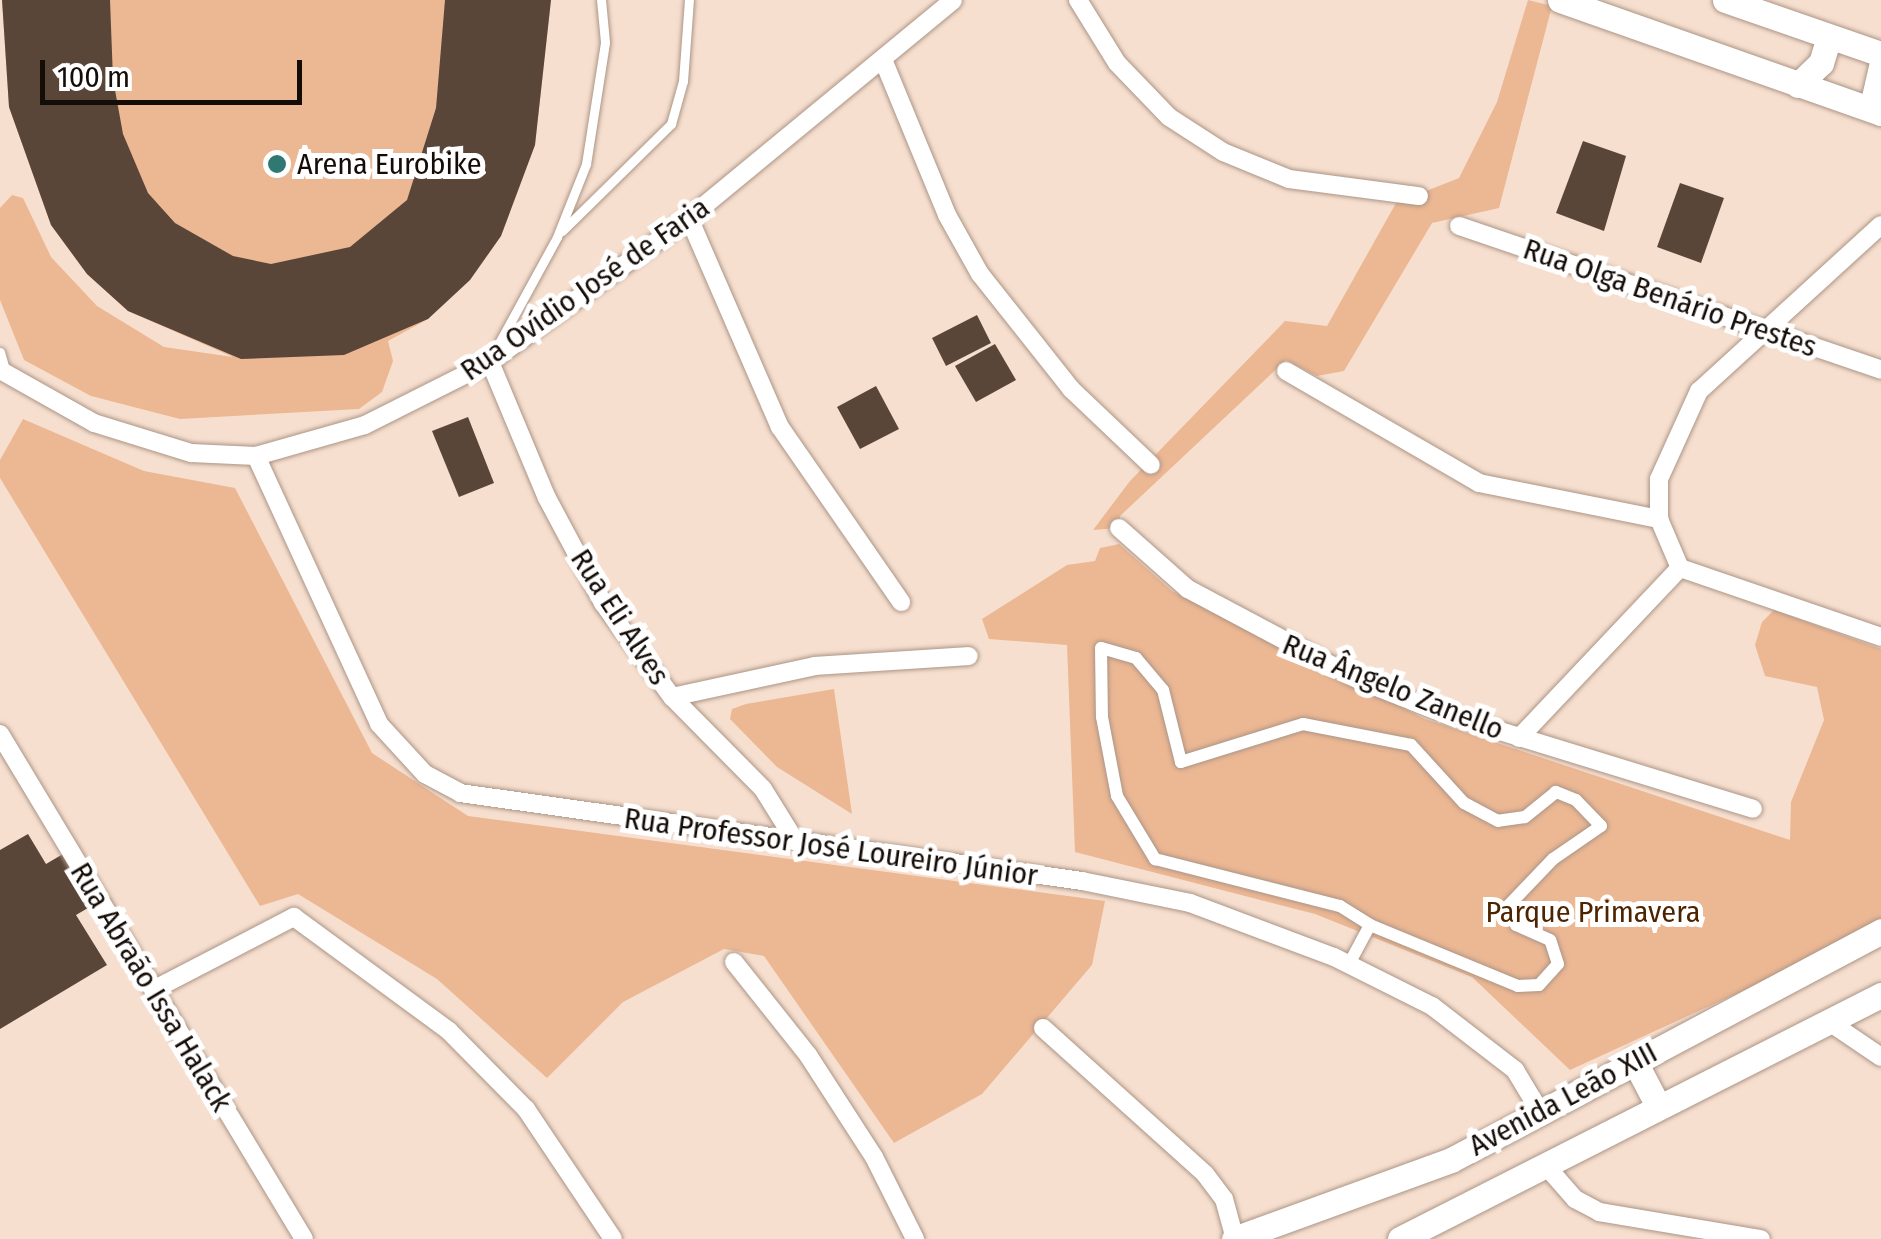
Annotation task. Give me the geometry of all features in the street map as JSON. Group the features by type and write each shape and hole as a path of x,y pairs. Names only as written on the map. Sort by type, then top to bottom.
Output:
{"main road":[{"path":"1560,0 1881,113"},
{"path":"1725,0 1881,54"},
{"path":"1798,85 1821,62 1828,36"},
{"path":"1881,67 1874,97 1881,113"},
{"name":"Avenida Leão XIII","path":"1234,1239 1451,1160 1881,932"},
{"name":"Avenida Leão XIII","path":"1400,1239 1881,995"},
{"path":"1634,1060 1658,1106"}],"street":[{"name":"Rua Ovídio José de Faria","path":"3,371 144,443 256,456 365,425 490,362 689,218 884,62 953,0"},
{"path":"1078,0 1117,63 1169,117 1223,152 1289,178 1420,196"},
{"path":"884,62 947,216 980,274 1071,389 1151,465"},
{"path":"689,218 780,427 901,602"},
{"path":"1881,225 1699,391 1674,435 1659,479 1659,520 1680,568 1881,637"},
{"name":"Rua Olga Benário Prestes","path":"1459,226 1881,370"},
{"name":"Rua Eli Alves","path":"490,362 548,498 603,604 672,697 742,765 796,842"},
{"path":"1286,371 1479,483 1659,520"},
{"name":"Rua Professor José Loureiro Júnior","path":"256,456 379,724 424,774 460,793 1082,881 1190,904 1349,964 1460,1028 1515,1070 1539,1110"},
{"name":"Rua Ângelo Zanello","path":"1118,528 1188,589 1276,640 1430,708 1753,809"},
{"path":"1519,738 1680,568"},
{"path":"1100,648 1136,658 1163,690 1182,762 1302,724 1411,745 1464,803 1498,821 1525,817 1556,792 1576,800 1601,826 1552,858 1509,905 1516,925 1550,940 1558,964 1540,985 1518,986 1370,925 1340,906 1156,860 1116,796 1102,717 1100,648"},
{"path":"672,697 815,666 969,656"},
{"name":"Rua Abraão Issa Halack","path":"0,734 304,1239"},
{"path":"153,990 294,917 382,978 488,1070 576,1174 613,1239"},
{"path":"1349,964 1370,925"},
{"path":"734,962 817,1070 915,1239"},
{"path":"1828,1022 1881,1057"},
{"path":"1043,1028 1205,1174 1224,1200 1234,1239"},
{"path":"1547,1166 1575,1199 1599,1212 1761,1239"}],"lane":[{"path":"490,362 557,237 586,164 605,42 601,0"},
{"path":"557,237 671,124 683,80 689,0"},
{"path":"0,352 3,371"}],"green space":[{"name":"Arena Eurobike","path":"2,0 551,0 535,145 501,236 470,280 428,319 388,341 393,361 382,392 359,409 180,419 91,396 24,360 0,300 0,208 12,195 23,198 51,257 97,306 164,347 233,357 128,311 87,274 51,225 9,107"},
{"path":"1528,0 1552,6 1499,208 1432,223 1344,371 1317,376 1286,360 1120,516 1119,528 1093,530 1130,481 1285,321 1327,326 1396,203 1459,178 1497,102"},
{"path":"23,419 144,471 235,488 372,753 468,816 1105,901 1092,965 982,1094 894,1143 764,956 724,949 623,1002 547,1078 437,979 298,894 260,906 0,478 0,460"},
{"name":"Parque Primavera","path":"1119,544 1172,591 1425,719 1790,840 1791,802 1824,720 1817,687 1765,676 1755,645 1762,622 1774,610 1881,649 1881,919 1786,971 1570,1070 1472,977 1315,914 1075,852 1067,645 989,639 982,619 1067,565 1095,561 1100,548"},
{"path":"834,689 852,814 777,767 730,719 732,709 746,704"}],"building":[{"path":"2,0 110,0 113,79 123,134 148,193 175,223 233,256 271,264 350,247 407,200 436,108 445,0 551,0 535,145 501,236 470,280 428,319 344,355 241,359 128,311 87,274 51,225 9,107"},
{"path":"1583,141 1626,156 1604,231 1556,213"},
{"path":"1680,183 1724,198 1701,263 1657,247"},
{"path":"977,315 991,343 946,366 932,338"},
{"path":"995,344 1016,380 976,402 955,366"},
{"path":"876,386 899,429 860,449 837,407"},
{"path":"468,417 494,483 459,497 432,431"},
{"path":"28,834 46,864 63,854 93,905 76,915 107,965 0,1029 0,850"}],"place":[{"name":"Arena Eurobike","path":"277,164"}]}
